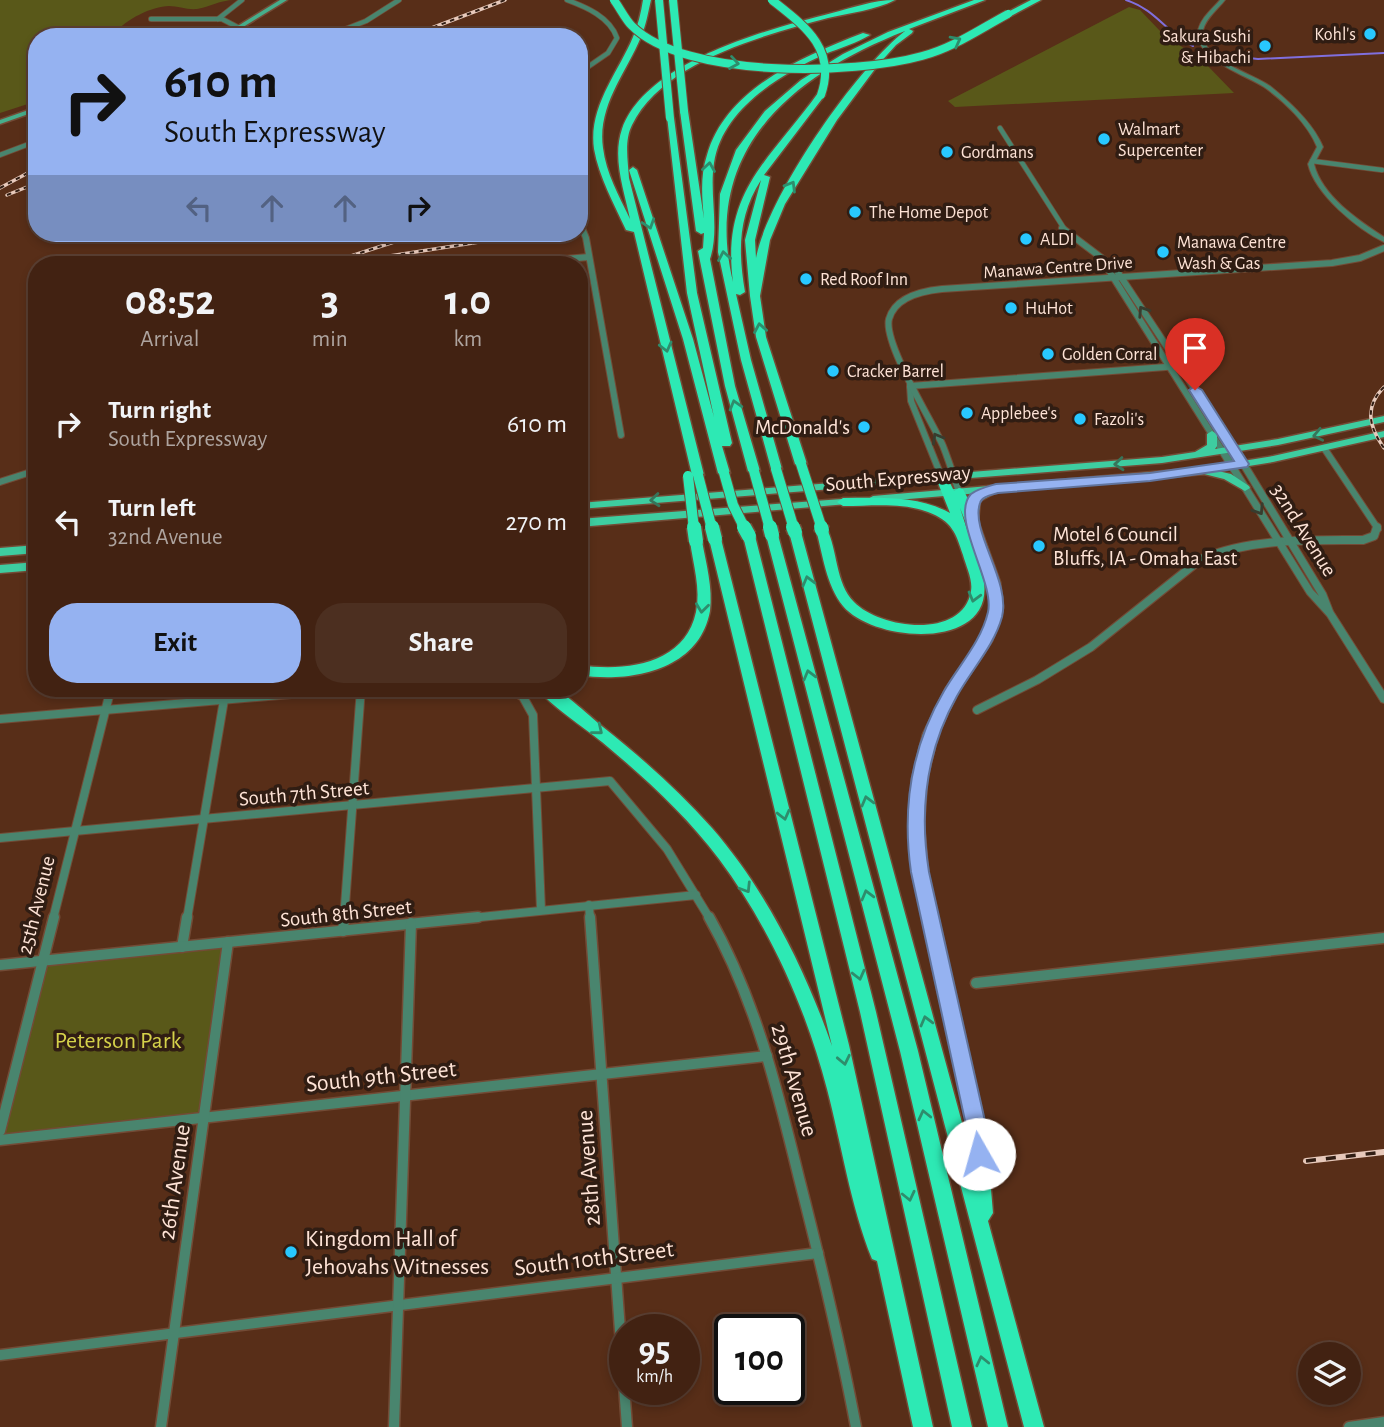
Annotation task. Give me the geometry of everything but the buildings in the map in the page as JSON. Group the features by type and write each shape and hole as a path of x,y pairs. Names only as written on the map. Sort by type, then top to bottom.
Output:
{"highway":[{"path":"614,0 628,22 659,43 714,60 799,71 862,68 923,56 1037,0"},
{"path":"647,0 639,37 608,92 598,134 601,157 650,281"},
{"path":"659,0 670,117 692,293 733,505 749,536 868,1012 962,1427"},
{"path":"673,0 684,111 705,259 730,386 909,1051 998,1427"},
{"path":"756,394 735,249 739,218 750,189 821,95 825,87 827,66 821,47 804,27 772,0"},
{"path":"588,671 612,673 644,669 678,653 693,636 703,614 704,592 696,541 691,447 624,162 624,137 637,110 665,81 711,55 791,27 891,0"},
{"path":"705,259 709,248 707,183 712,152 722,129 735,111 785,73 842,44 980,1"},
{"path":"980,1 889,33 836,59 812,74 767,115 747,141 730,171 723,202 722,246 736,319 1034,1427"},
{"path":"755,296 771,224 800,171 849,100 894,41 920,25 956,9"},
{"path":"637,110 631,138 631,165 728,473"},
{"path":"774,158 761,191 750,240 761,337 846,602 859,614 877,624 911,630 951,624 967,613 975,601 978,586 969,531 971,509 974,499 996,489"},
{"path":"693,475 715,539 840,1045 923,1427"},
{"path":"949,478 969,531 993,582 997,600 991,632 949,695 923,756 916,797 915,838 920,872 977,1130 988,1252"},
{"path":"843,502 923,506 943,513 969,531"},
{"path":"555,697 646,770 707,833 751,895 803,996 821,1038 865,1215 896,1296"}],"main road":[{"path":"242,28 284,0"},
{"path":"243,28 289,0"},
{"path":"0,120 28,111"},
{"name":"South Expressway","path":"588,505 1187,457 1235,450 1384,419"},
{"path":"1187,457 1210,449 1212,434"},
{"name":"South Expressway","path":"588,522 1184,473 1324,448 1384,434"},
{"path":"1184,473 1222,474 1245,488"},
{"path":"0,552 28,550"},
{"path":"0,569 28,567"}],"street":[{"path":"218,19 242,0"},
{"path":"348,28 366,21 399,0"},
{"path":"567,0 588,8 614,28 618,37 615,47 588,66"},
{"path":"1223,0 1203,26 1201,36 1204,46 1219,62 1273,91 1318,141 1320,150 1312,162 1312,173 1359,223 1384,240"},
{"path":"150,19 218,19 239,28"},
{"name":"32nd Avenue","path":"1000,128 1061,227 1115,268 1235,450 1236,465 1245,488 1310,592 1329,614 1384,699"},
{"path":"0,155 28,145"},
{"path":"1312,162 1382,170"},
{"path":"585,242 621,435"},
{"name":"Manawa Centre Drive","path":"910,386 888,327 892,312 901,302 934,290 1340,262 1360,258 1384,248"},
{"name":"32nd Avenue","path":"1102,258 1223,452 1236,465 1292,544 1323,595 1329,614"},
{"path":"910,386 1179,366"},
{"path":"910,386 919,397 949,478"},
{"path":"910,386 912,401 949,478"},
{"path":"977,709 1037,680 1091,647 1207,555 1218,551 1281,544 1363,540 1374,536 1378,530 1376,523 1324,448"},
{"path":"0,482 28,473"},
{"name":"25th Avenue","path":"0,1131 109,697"},
{"path":"182,947 224,697"},
{"path":"0,719 258,697"},
{"path":"343,931 360,697"},
{"path":"523,697 533,715 541,910"},
{"name":"South 7th Street","path":"0,838 610,781"},
{"name":"29th Avenue","path":"610,781 659,838 696,895 735,970 767,1056 844,1359 856,1427"},
{"name":"South 8th Street","path":"0,965 696,895"},
{"name":"28th Avenue","path":"589,905 627,1427"},
{"path":"394,1427 411,923"},
{"path":"976,982 1384,938"},
{"name":"26th Avenue","path":"161,1427 228,942"},
{"name":"South 9th Street","path":"0,1140 767,1056"},
{"name":"South 10th Street","path":"0,1355 818,1253"},
{"path":"1349,1427 1384,1422"}],"green space":[{"path":"0,0 234,0 197,9 169,6 155,8 119,28 28,28 28,104 0,113"},
{"path":"1129,7 1140,10 1161,32 1205,63 1234,93 955,107 948,101"},
{"name":"Peterson Park","path":"228,942 204,1117 0,1140 42,961"}],"waterway":[{"path":"1126,0 1146,10 1193,46"},
{"path":"1221,55 1258,59 1384,53"}],"railway":[{"path":"432,28 505,0"},
{"path":"0,188 28,173"},
{"path":"7,195 28,187"},
{"path":"351,256 394,242"},
{"path":"389,256 480,242"},
{"path":"1384,387 1373,402 1371,410 1372,425 1384,448"},
{"path":"1306,1161 1384,1152"}],"place":[{"name":"Kohl's","path":"1370,34"},
{"name":"Sakura Sushi & Hibachi","path":"1265,46"},
{"name":"Walmart Supercenter","path":"1104,139"},
{"name":"Gordmans","path":"947,152"},
{"name":"The Home Depot","path":"855,212"},
{"name":"ALDI","path":"1026,239"},
{"name":"Manawa Centre Wash & Gas","path":"1163,252"},
{"name":"Red Roof Inn","path":"806,279"},
{"name":"HuHot","path":"1011,308"},
{"name":"Golden Corral","path":"1048,354"},
{"name":"Cracker Barrel","path":"833,371"},
{"name":"Applebee's","path":"967,413"},
{"name":"Fazoli's","path":"1080,419"},
{"name":"McDonald's","path":"864,427"},
{"name":"Motel 6 Council Bluffs, IA - Omaha East","path":"1039,546"},
{"name":"Kingdom Hall of Jehovahs Witnesses","path":"291,1252"}],"route":[{"path":"979,1154 977,1130 920,872 915,838 916,797 923,756 949,695 991,632 997,608 993,582 975,531 972,504 977,496 996,489 1150,477 1242,464 1222,428 1195,390"}]}
